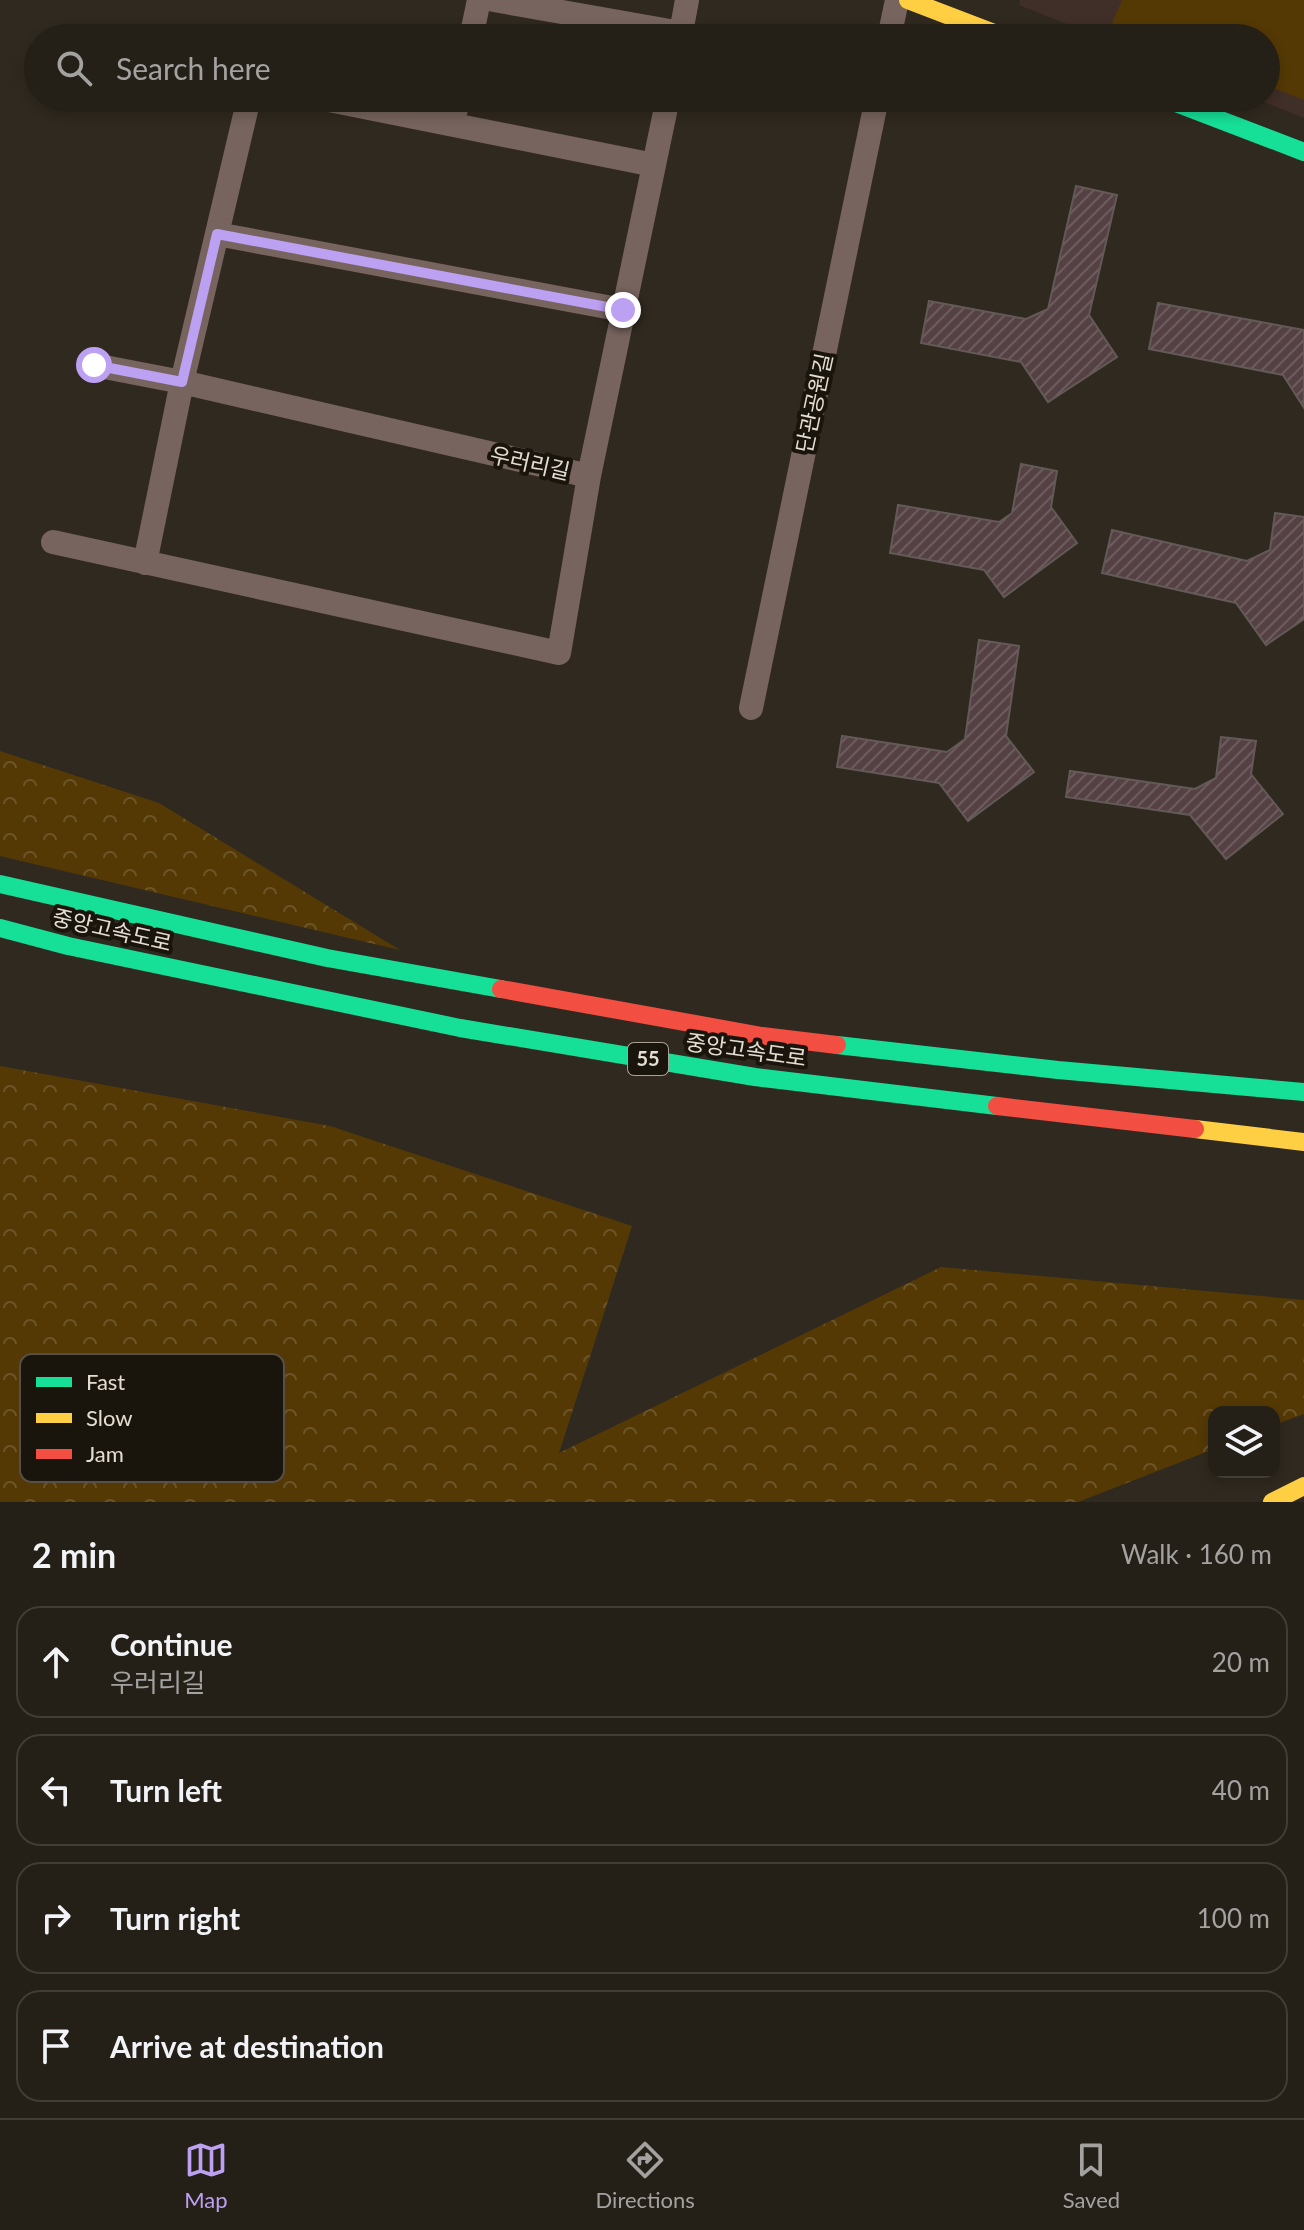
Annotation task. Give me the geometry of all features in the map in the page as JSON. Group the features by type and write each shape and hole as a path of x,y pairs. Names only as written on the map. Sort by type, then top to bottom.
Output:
{"main road":[{"path":"908,0 971,24"},
{"path":"1200,112 1304,152"},
{"name":"중앙고속도로","path":"0,884 327,958 762,1036 1058,1070 1304,1092"},
{"name":"중앙고속도로","path":"0,928 68,946 445,1025 755,1077 1304,1142"},
{"path":"1272,1502 1304,1486"}],"street":[{"path":"474,24 479,0"},
{"path":"494,0 622,24"},
{"path":"682,24 687,0"},
{"path":"892,24 897,0"},
{"path":"145,563 182,382 246,112"},
{"path":"391,112 654,165"},
{"path":"453,124 455,112"},
{"name":"우러리길","path":"94,365 182,382 589,476 665,112"},
{"name":"단관공원길","path":"751,708 874,112"},
{"path":"217,234 623,310"},
{"path":"53,542 559,653 589,476"}],"shaded area":[{"path":"1020,0 1304,0 1304,118 1280,108 1280,24 1067,24 1019,5"}],"green space":[{"path":"1122,0 1304,0 1304,100 1280,91 1280,24 1112,23"},
{"path":"0,751 159,803 400,950 0,856"},
{"path":"0,1066 330,1126 632,1226 559,1453 941,1267 1304,1300 1304,1414 1280,1423 1280,1406 1208,1406 1208,1451 1078,1502 0,1502"}],"building":[{"path":"1076,186 1117,195 1089,315 1117,357 1048,402 1021,362 921,343 929,301 1026,319 1048,309"},
{"path":"1158,303 1304,330 1304,408 1283,375 1149,349"},
{"path":"1021,464 1057,471 1051,507 1077,543 1004,597 984,570 890,553 898,505 999,522 1012,513"},
{"path":"1275,513 1304,517 1304,619 1266,645 1236,603 1102,573 1112,530 1247,561 1270,550"},
{"path":"979,640 1019,646 1006,736 1034,772 968,821 939,783 837,767 842,736 947,752 965,739"},
{"path":"1221,737 1256,741 1251,774 1283,814 1226,859 1190,815 1066,797 1070,771 1195,789 1216,778"}],"traffic: fast":[{"path":"1200,112 1304,152"},
{"path":"0,884 327,958 501,989"},
{"path":"0,928 68,946 460,1028 755,1077 997,1106"},
{"path":"837,1045 1058,1070 1304,1092"}],"traffic: slow":[{"path":"908,0 971,24"},
{"path":"1195,1129 1304,1142"},
{"path":"1272,1502 1304,1486"}],"traffic: jam":[{"path":"501,989 762,1036 837,1045"},
{"path":"997,1106 1195,1129"}],"route":[{"path":"94,365 182,382 217,234 623,310"}]}
